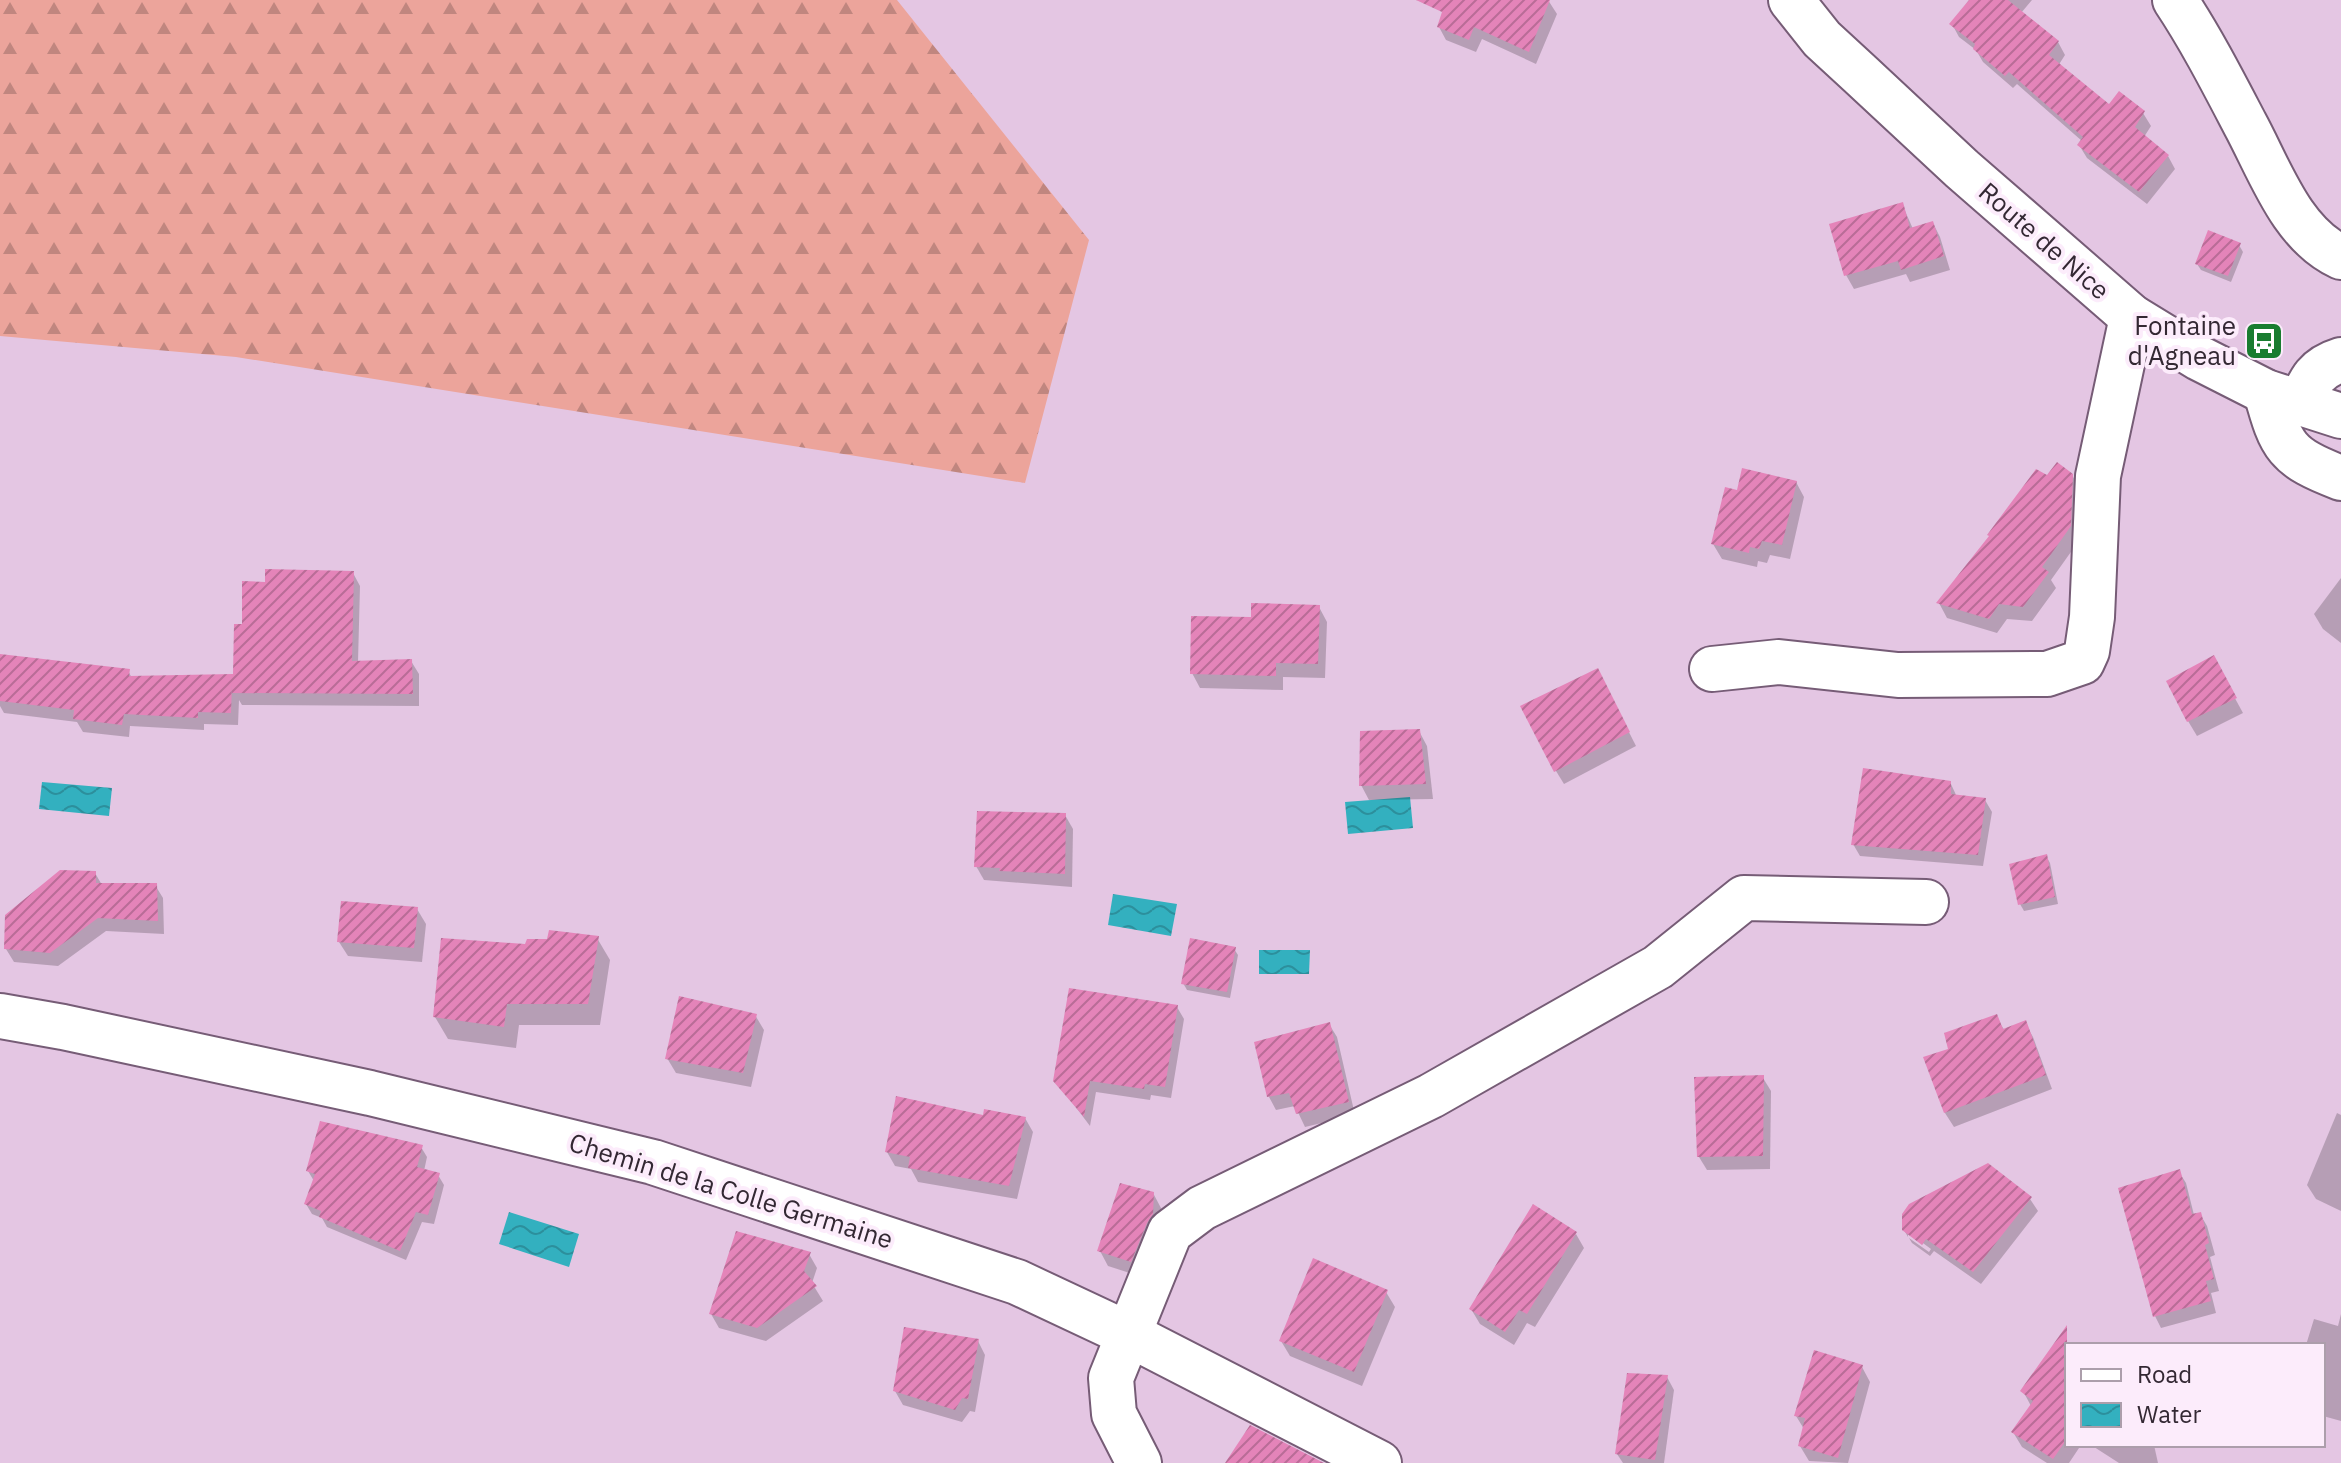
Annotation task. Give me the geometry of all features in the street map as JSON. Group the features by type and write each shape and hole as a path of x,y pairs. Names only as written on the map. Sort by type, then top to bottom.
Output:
{"street":[{"name":"Route de Nice","path":"1791,0 1822,39 1894,106 2132,317 2199,358 2283,398 2341,416"},
{"path":"2175,0 2293,214 2325,250 2341,257"},
{"path":"1712,669 1779,662 1898,675 2047,674 2082,662 2087,651 2092,617 2098,476 2132,317"},
{"path":"2341,360 2283,398 2277,431 2296,457 2341,478"},
{"path":"1139,1463 1114,1414 1111,1378 1170,1232 1202,1208 1431,1096 1645,975 1744,898 1926,902"},
{"name":"Chemin de la Colle Germaine","path":"0,1016 370,1093 653,1162 1017,1282 1130,1335 1379,1463"}],"green space":[{"path":"0,0 897,0 1089,240 1025,483 236,357 0,336"}],"water":[{"path":"42,782 112,788 109,816 39,809"},
{"path":"1410,797 1413,828 1348,834 1345,802"},
{"path":"1113,894 1177,904 1171,936 1108,925"},
{"path":"1259,950 1310,950 1309,974 1259,974"},
{"path":"509,1212 579,1234 569,1267 499,1244"}],"building":[{"path":"1416,0 1550,0 1529,52 1474,27 1469,40 1437,27 1442,12"},
{"path":"1969,0 2008,0 2059,41 2049,55 2109,104 2119,91 2145,111 2135,127 2169,155 2139,192 2077,145 2083,137 2009,72 2005,76 1973,49 1975,44 1949,24"},
{"path":"1903,202 1910,228 1933,221 1944,256 1901,270 1898,261 1844,276 1829,224"},
{"path":"2208,230 2241,243 2228,276 2195,264"},
{"path":"2057,462 2073,474 2071,526 2042,567 2049,572 2023,607 1999,604 1989,619 1936,603 1989,536 2036,469 2047,475"},
{"path":"1742,468 1797,481 1782,545 1762,541 1759,549 1750,547 1749,553 1711,544 1725,487 1737,490"},
{"path":"265,569 354,571 352,661 412,659 413,694 232,693 232,684 231,713 198,712 198,718 124,714 122,725 73,719 74,710 0,701 0,654 130,669 129,676 233,674 234,624 242,624 242,581 265,582"},
{"path":"1251,603 1320,605 1318,664 1276,663 1276,676 1190,674 1191,616 1251,617"},
{"path":"2214,655 2237,698 2187,722 2166,681"},
{"path":"1598,668 1630,732 1554,772 1520,706"},
{"path":"1420,729 1426,784 1359,786 1360,731"},
{"path":"1863,768 1951,781 1951,794 1986,798 1978,855 1851,845"},
{"path":"977,811 1066,813 1065,874 974,867"},
{"path":"2047,854 2055,897 2018,905 2009,864"},
{"path":"60,870 96,871 96,883 157,883 158,921 98,918 50,953 4,949 5,915"},
{"path":"341,901 418,907 414,948 337,942"},
{"path":"549,930 599,936 588,1004 507,1004 504,1027 433,1017 441,938 525,944 527,939 547,939"},
{"path":"1190,938 1236,947 1227,992 1181,984"},
{"path":"1069,988 1178,1005 1165,1087 1145,1084 1144,1089 1090,1081 1084,1117 1053,1081"},
{"path":"679,996 757,1014 743,1073 665,1059"},
{"path":"1997,1014 2003,1029 2026,1020 2046,1075 1944,1113 1923,1057 1948,1049 1944,1033"},
{"path":"1330,1022 1349,1102 1296,1114 1289,1093 1267,1097 1254,1042"},
{"path":"1764,1075 1763,1156 1697,1157 1694,1077"},
{"path":"896,1096 983,1115 984,1109 1026,1117 1009,1186 908,1168 910,1157 885,1152"},
{"path":"320,1121 423,1145 417,1167 440,1173 428,1215 416,1212 400,1251 319,1217 321,1211 304,1204 315,1174 306,1171"},
{"path":"1988,1163 2032,1197 1973,1272 1926,1239 1922,1245 1902,1230 1902,1214 1909,1204"},
{"path":"2180,1169 2192,1214 2201,1212 2209,1243 2205,1245 2214,1279 2206,1281 2211,1301 2153,1317 2118,1188"},
{"path":"1120,1183 1154,1192 1153,1214 1131,1262 1097,1251"},
{"path":"1533,1204 1577,1232 1527,1314 1519,1310 1505,1332 1469,1309"},
{"path":"736,1231 811,1252 804,1271 817,1286 757,1328 709,1314"},
{"path":"1313,1258 1388,1290 1354,1372 1279,1341"},
{"path":"2067,1325 2065,1442 2053,1459 2011,1432 2033,1401 2020,1391"},
{"path":"904,1327 979,1339 968,1399 962,1398 955,1410 893,1391"},
{"path":"1814,1350 1863,1365 1838,1458 1798,1446 1805,1418 1794,1416"},
{"path":"1627,1373 1668,1375 1655,1460 1615,1454"},
{"path":"1250,1425 1324,1463 1225,1463"}],"place":[{"name":"Fontaine d'Agneau","path":"2264,341"}]}
